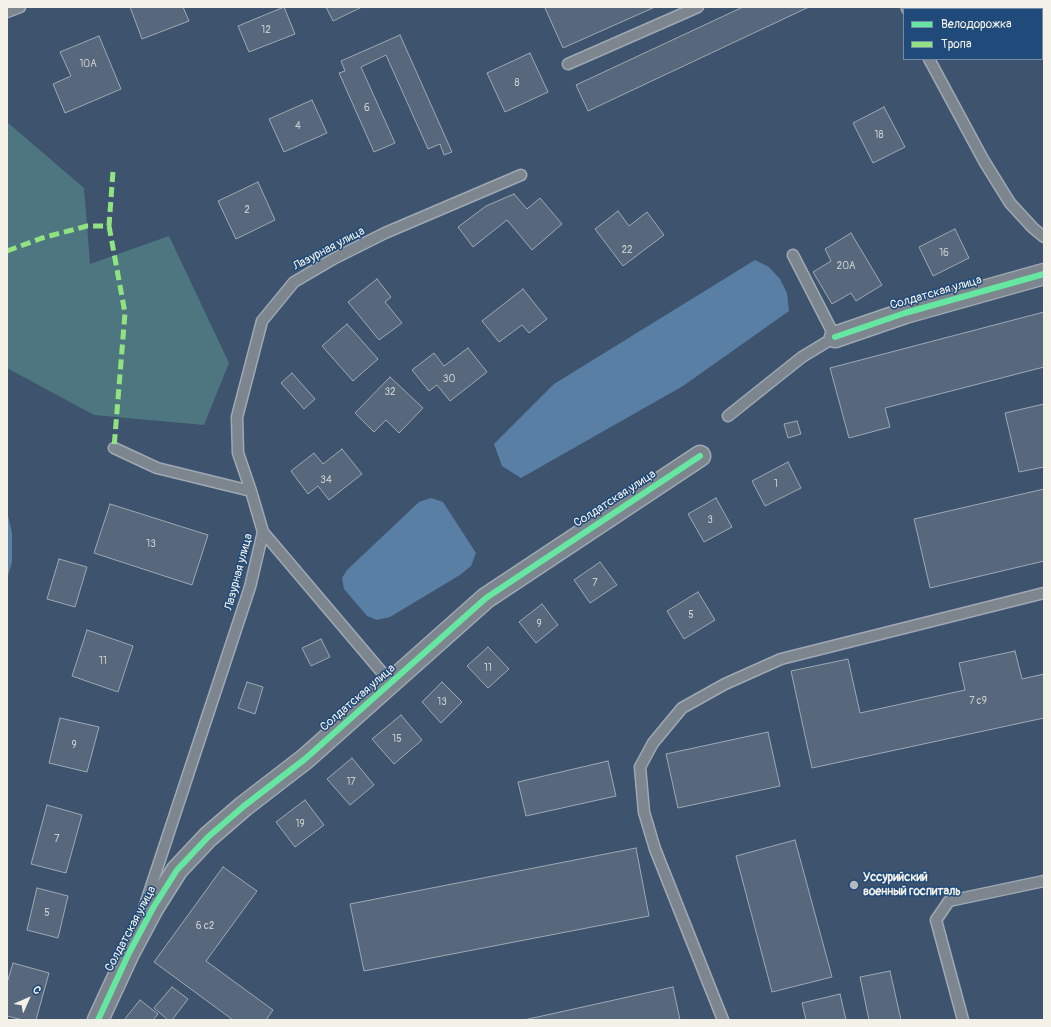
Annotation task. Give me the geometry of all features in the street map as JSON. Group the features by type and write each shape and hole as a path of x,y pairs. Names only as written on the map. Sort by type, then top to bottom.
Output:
{"street":[{"name":"Солдатская улица","path":"835,337 905,313 1044,274"},
{"name":"Солдатская улица","path":"98,1020 129,953 153,908 177,870 208,837 244,806 305,759 486,598 700,456"}],"lane":[{"path":"7,12 20,7"},
{"path":"568,64 698,7"},
{"path":"930,60 984,161 1010,202 1033,228 1044,237"},
{"name":"Лазурная улица","path":"129,953 250,587 263,532 238,454 237,417 262,320 294,282 335,258 385,233 521,174"},
{"path":"728,416 802,357 835,337 793,255"},
{"path":"114,448 157,468 251,491"},
{"path":"263,532 391,683"},
{"path":"723,1020 655,849 644,812 640,767 653,743 682,708 724,684 781,659 1044,593"},
{"path":"963,1020 936,920 949,901 1044,881"}],"green space":[{"path":"7,122 84,188 90,264 169,236 229,363 204,425 94,415 7,368"}],"water":[{"path":"755,260 769,267 780,279 787,293 789,311 683,386 521,478 502,466 494,444 554,384"},
{"path":"431,498 443,502 476,553 471,566 460,575 390,617 377,620 367,616 344,589 342,578 347,570 419,502"},
{"path":"7,511 12,533 12,562 7,579"}],"building":[{"path":"130,7 183,7 189,21 142,39"},
{"path":"284,7 295,34 249,52 238,26"},
{"path":"326,7 362,7 333,21"},
{"path":"655,7 563,48 545,8"},
{"path":"743,7 809,7 588,111 576,85"},
{"path":"400,35 452,152 444,155 440,144 428,149 386,55 361,67 395,143 374,152 339,73 345,71 341,61"},
{"path":"99,36 121,89 65,113 53,84 71,76 60,52"},
{"path":"530,53 548,92 505,112 487,73"},
{"path":"312,100 327,133 284,152 269,119"},
{"path":"884,107 905,147 873,163 853,123"},
{"path":"258,182 275,220 236,239 218,201"},
{"path":"514,194 527,209 540,198 562,224 532,250 507,220 473,247 458,227 486,206"},
{"path":"618,211 629,226 647,212 664,235 623,266 595,229"},
{"path":"955,229 969,258 933,276 919,247"},
{"path":"851,233 882,285 856,301 851,293 832,304 813,272 831,261 825,249"},
{"path":"377,279 391,297 385,302 402,323 379,340 348,302"},
{"path":"523,289 547,319 529,333 522,325 499,342 482,321"},
{"path":"1044,312 1044,367 885,408 890,427 849,438 830,368"},
{"path":"347,324 378,359 353,381 322,346"},
{"path":"468,348 487,372 450,401 437,385 429,391 412,370 434,353 444,366"},
{"path":"292,373 315,399 304,409 281,383"},
{"path":"390,377 423,408 399,433 386,420 374,432 355,413"},
{"path":"1044,404 1044,467 1019,472 1005,413"},
{"path":"797,421 801,434 788,438 784,424"},
{"path":"342,449 362,474 329,500 318,486 308,494 291,471 314,453 323,464"},
{"path":"788,462 801,488 765,506 752,481"},
{"path":"1044,489 1044,561 930,588 914,519"},
{"path":"716,498 732,527 704,542 688,514"},
{"path":"110,504 208,535 192,585 94,553"},
{"path":"59,559 87,567 75,607 47,599"},
{"path":"600,562 617,585 590,603 574,580"},
{"path":"698,592 715,620 684,639 667,611"},
{"path":"542,604 558,625 536,643 519,622"},
{"path":"87,630 133,646 118,692 72,676"},
{"path":"321,639 330,657 311,666 302,648"},
{"path":"488,647 509,669 488,688 467,666"},
{"path":"1015,651 1022,679 1044,674 1044,718 812,768 791,671 848,659 860,713 965,690 959,663"},
{"path":"247,682 263,687 255,714 238,708"},
{"path":"442,682 462,702 441,723 422,702"},
{"path":"401,715 422,740 394,764 372,739"},
{"path":"60,718 99,727 87,772 49,763"},
{"path":"768,732 780,786 678,808 666,754"},
{"path":"352,758 374,785 350,805 327,779"},
{"path":"608,761 616,796 526,816 518,782"},
{"path":"305,800 324,825 295,847 276,822"},
{"path":"47,805 82,815 66,873 31,864"},
{"path":"795,840 832,977 772,992 736,856"},
{"path":"636,848 649,916 364,971 350,904"},
{"path":"223,867 257,891 206,961 273,1010 266,1020 233,1020 154,962"},
{"path":"37,888 68,896 58,938 27,930"},
{"path":"13,963 49,973 36,1020 23,1020 7,1016 7,983"},
{"path":"890,971 901,1020 869,1020 860,977"},
{"path":"172,987 188,999 172,1020 168,1020 154,1008"},
{"path":"673,987 680,1020 524,1020"},
{"path":"840,994 846,1020 806,1020 802,1003"},
{"path":"140,1000 158,1014 153,1020 124,1020"}],"marked path":[{"path":"7,251 42,238 87,226 109,226 113,171"},
{"path":"109,226 125,313 114,448"}],"cycle path":[{"path":"835,337 905,313 1044,274"},
{"path":"98,1020 129,953 153,908 177,870 208,837 244,806 305,759 486,598 700,456"}],"place":[{"name":"Уссурийский военный госпиталь","path":"854,885"}]}
